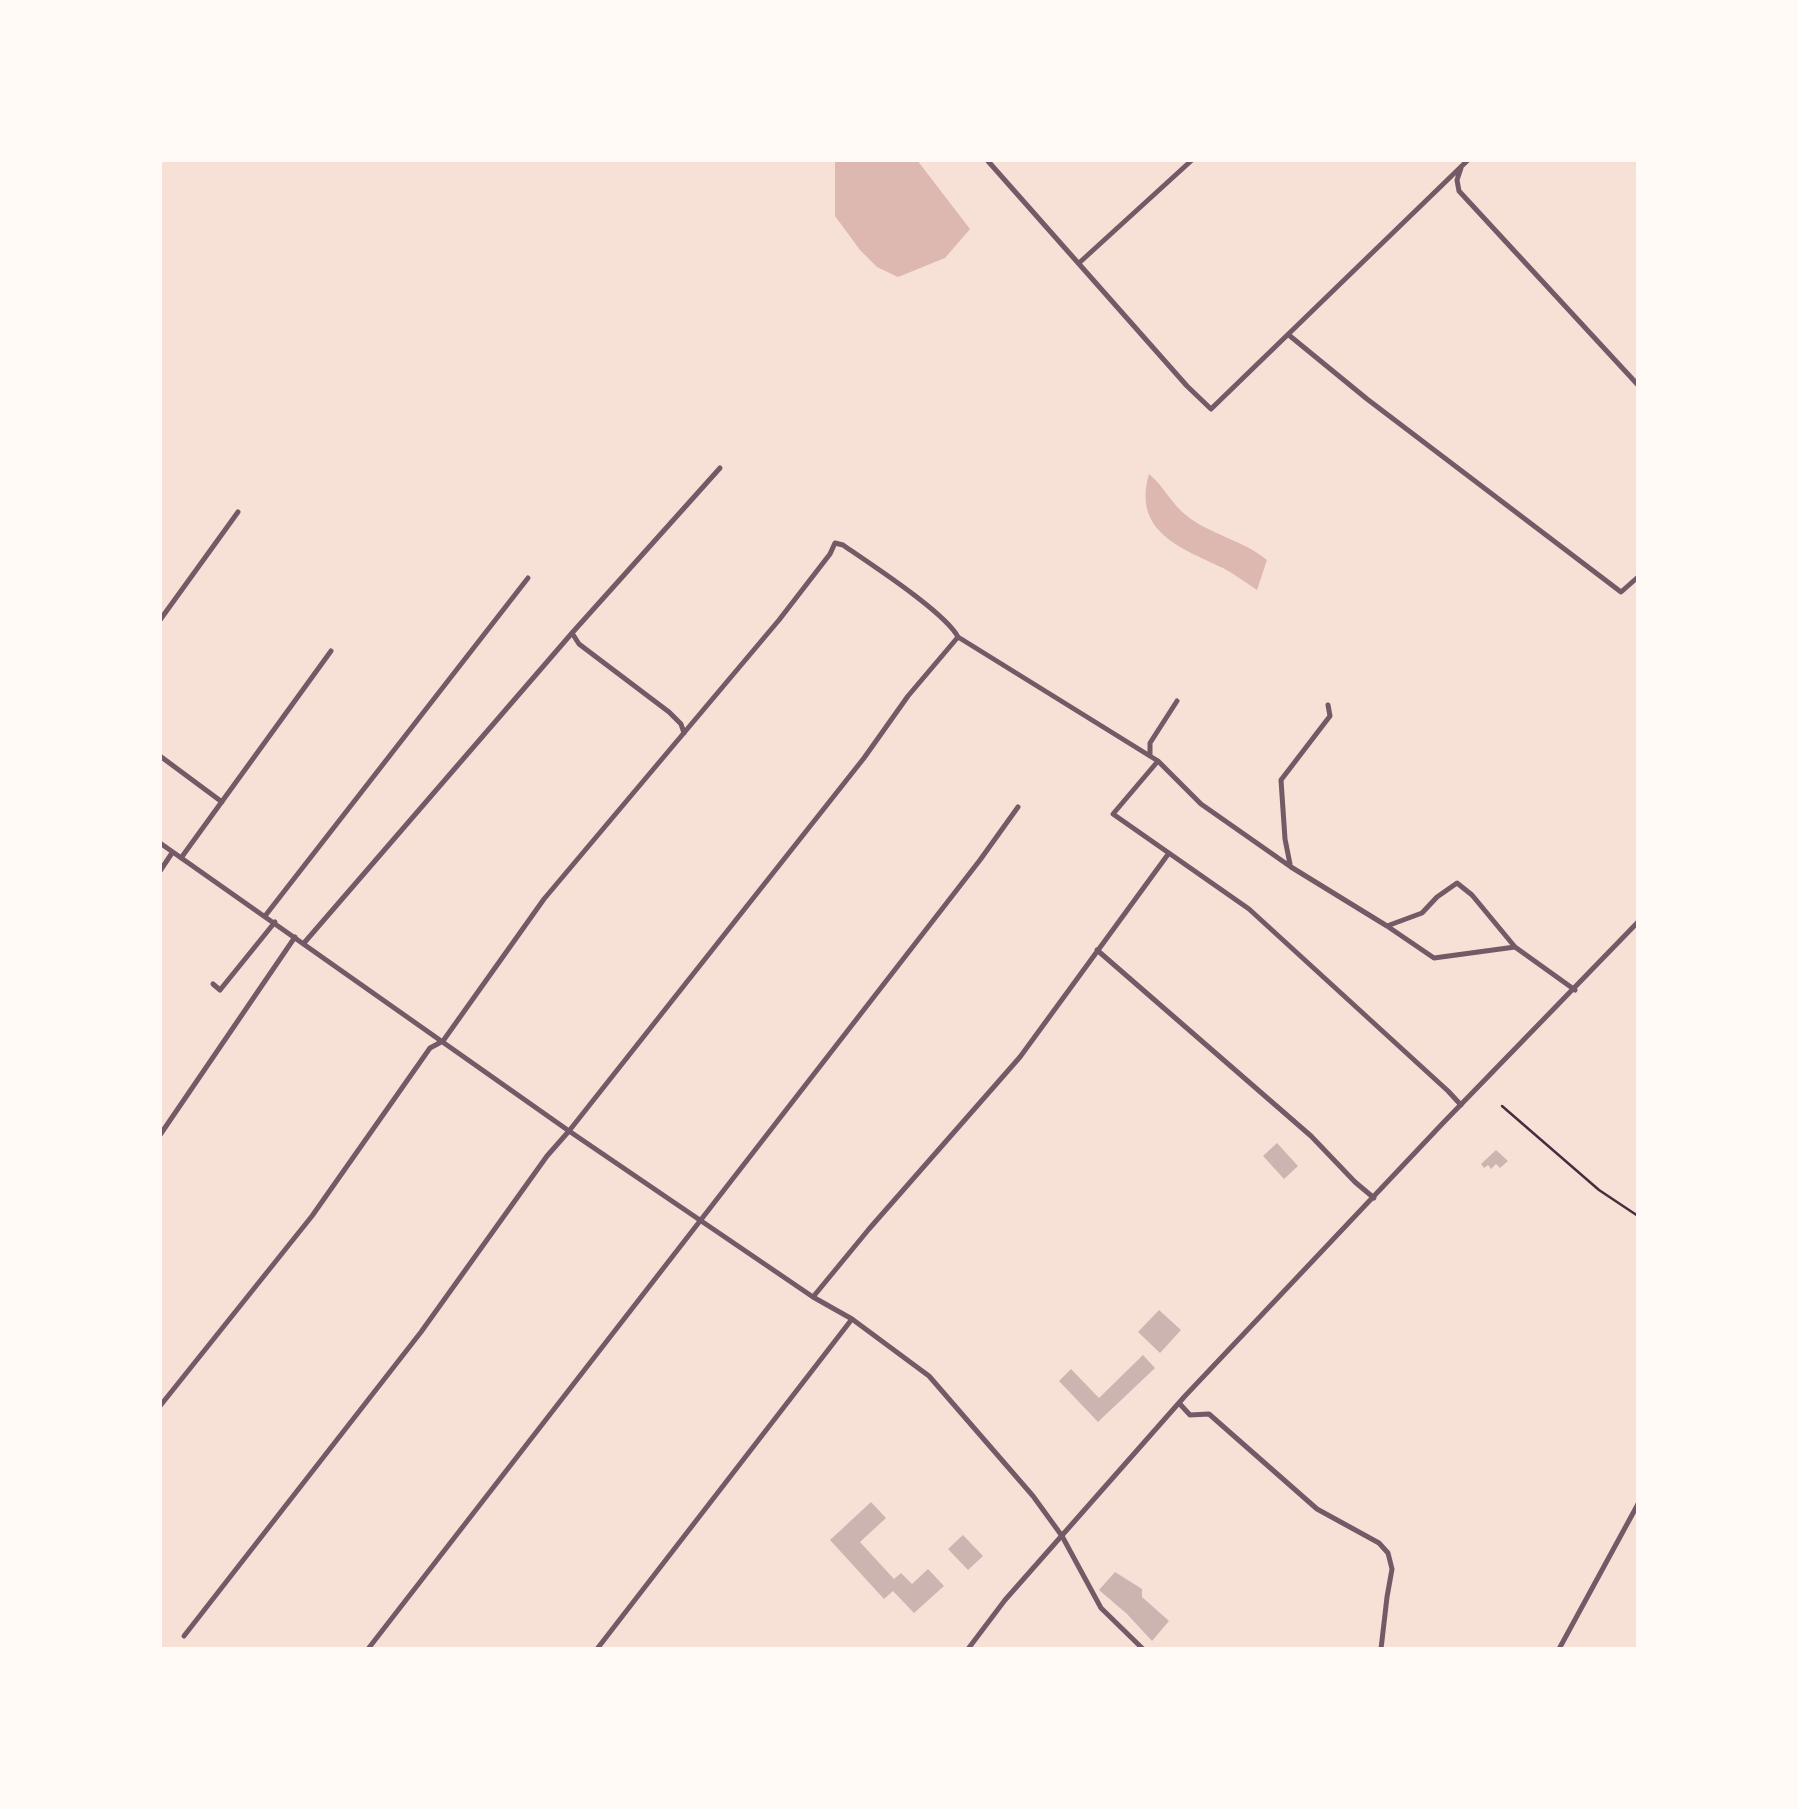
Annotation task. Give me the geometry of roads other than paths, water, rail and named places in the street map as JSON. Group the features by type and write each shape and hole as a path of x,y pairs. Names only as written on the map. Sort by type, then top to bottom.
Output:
{"street":[{"path":"987,160 1211,409 1463,162"},
{"path":"1079,263 1192,160"},
{"path":"1463,162 1459,191 1638,385"},
{"path":"1289,335 1620,592 1638,576"},
{"path":"304,943 720,468"},
{"path":"160,620 238,512"},
{"path":"160,1406 312,1216 430,1048 444,1041 544,899 779,620 835,543 923,603 953,627 958,636 1158,761 1201,804 1291,867 1434,958 1514,946"},
{"path":"265,916 528,578"},
{"path":"572,633 579,644 669,712 684,733"},
{"path":"184,1636 422,1332 546,1156 569,1132 958,636"},
{"path":"181,858 331,651"},
{"path":"1150,756 1150,743 1177,700"},
{"path":"1291,867 1281,780 1330,716 1328,705"},
{"path":"160,756 222,802"},
{"path":"1158,761 1113,814 1250,909 1461,1105"},
{"path":"368,1649 1018,807"},
{"path":"160,843 569,1132 813,1297 852,1319 929,1376 1033,1496 1062,1536 1101,1608 1143,1649"},
{"path":"160,870 172,853"},
{"path":"813,1297 1020,1057 1168,854"},
{"path":"1386,926 1422,912 1457,883 1472,895 1514,946 1575,990"},
{"path":"213,984 220,990 275,922"},
{"path":"968,1649 1005,1600 1179,1403 1638,922"},
{"path":"160,1135 295,937"},
{"path":"1097,950 1311,1136 1374,1198"},
{"path":"597,1649 852,1319"},
{"path":"1179,1403 1190,1414 1209,1414 1317,1508 1379,1543 1388,1553 1392,1569 1382,1649"},
{"path":"1559,1649 1638,1504"}]}
